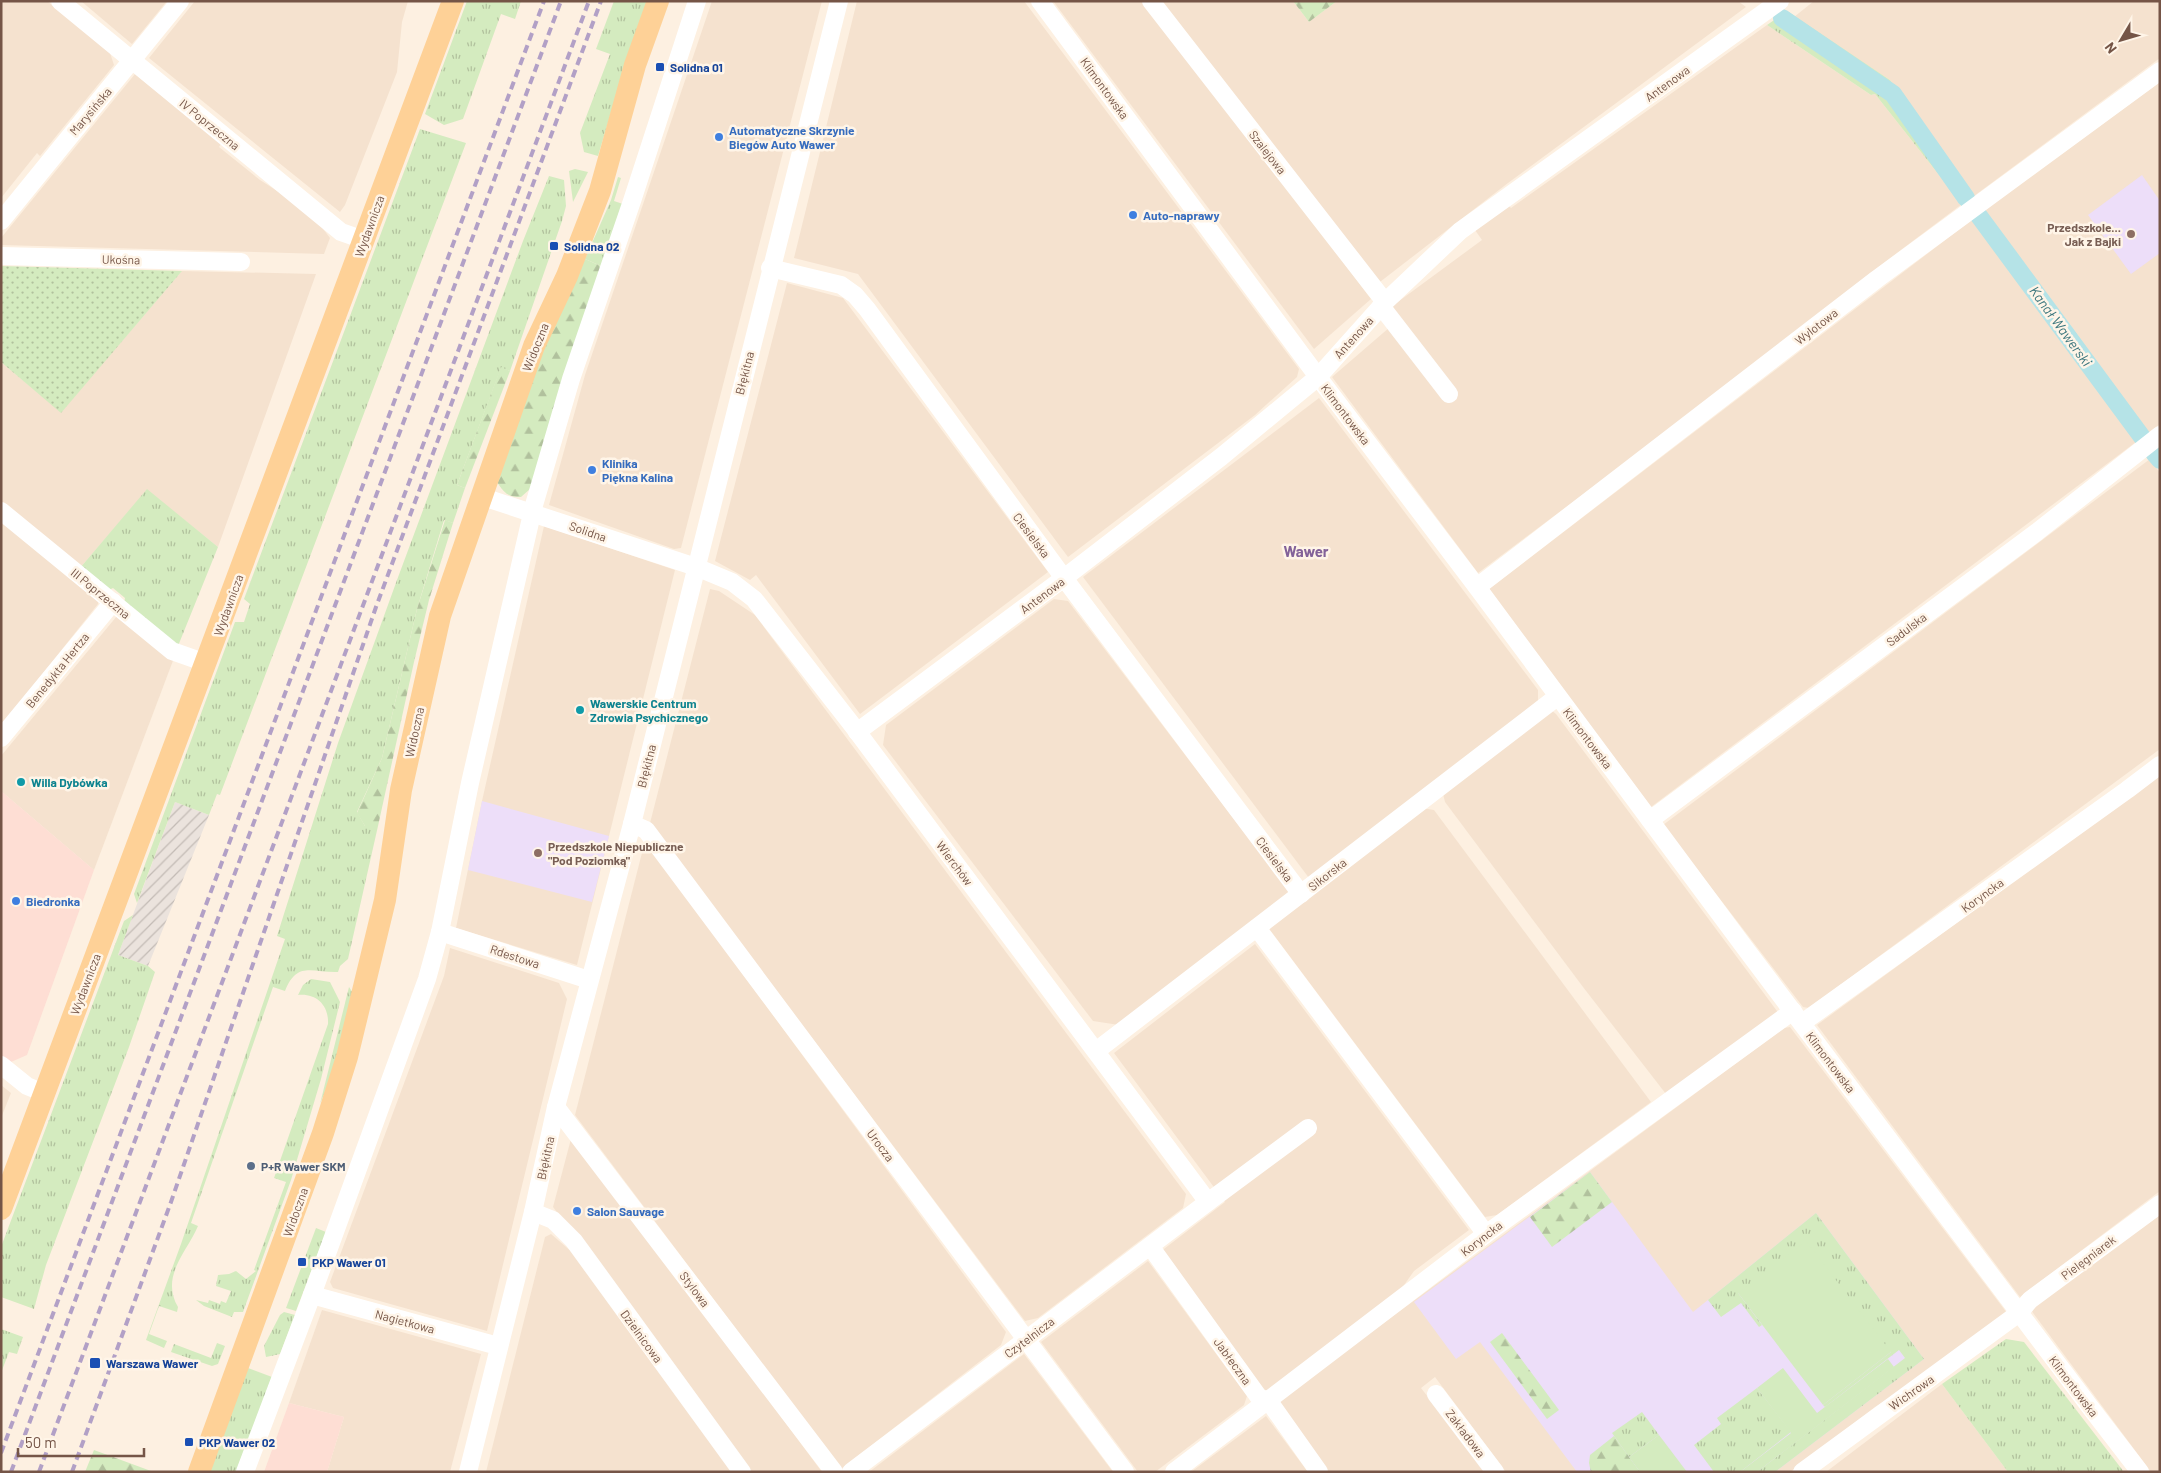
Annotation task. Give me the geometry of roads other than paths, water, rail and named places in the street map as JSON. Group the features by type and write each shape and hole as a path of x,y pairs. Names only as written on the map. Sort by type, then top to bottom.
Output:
{"main road":[{"name":"Wydawnicza","path":"1,1209 453,1"},
{"name":"Widoczna","path":"199,1472 326,1125 347,1058 385,900 401,790 440,616 480,496 538,335 567,276 600,191 635,65 658,1"}],"street":[{"name":"IV Poprzeczna","path":"60,1 341,232 364,240"},
{"name":"Marysińska","path":"1,221 180,1"},
{"path":"245,1472 312,1295 427,979 440,932 470,783 533,512 571,379 697,1"},
{"name":"Błękitna","path":"468,1472 533,1212 556,1107 632,824 770,268 839,1"},
{"name":"Klimontowska","path":"1040,1 1318,377 2140,1472"},
{"name":"Szalejowa","path":"1151,1 1383,304 1449,394"},
{"name":"Antenowa","path":"857,732 1064,578 1221,457 1318,377 1383,304 1460,231 1780,1"},
{"name":"Wylotowa","path":"1477,587 1877,279 2160,71"},
{"name":"Ukośna","path":"1,256 241,262"},
{"name":"Ciesielska","path":"770,268 841,284 855,295 1301,894"},
{"name":"Sadulska","path":"1650,820 2044,526 2160,435"},
{"name":"Solidna","path":"480,496 696,567"},
{"name":"III Poprzeczna","path":"1,511 172,651 206,663"},
{"name":"Wierchów","path":"696,567 732,582 754,598 857,732 1208,1202"},
{"name":"Benedykta Hertza","path":"1,738 113,602"},
{"name":"Sikorska","path":"1096,1052 1558,697"},
{"name":"Koryncka","path":"1174,1472 1486,1234 2127,790 2160,765"},
{"name":"Urocza","path":"632,824 646,830 1125,1472"},
{"path":"1257,928 1486,1234"},
{"name":"Rdestowa","path":"440,932 590,980"},
{"path":"1,1064 27,1086 44,1093"},
{"name":"Stylowa","path":"556,1107 834,1472"},
{"name":"Czytelnicza","path":"851,1472 1308,1128"},
{"name":"Pielęgniarek","path":"2020,1313 2030,1300 2160,1204"},
{"name":"Dzielnicowa","path":"533,1212 553,1220 574,1241 742,1472"},
{"name":"Jabłeczna","path":"1150,1246 1258,1396 1273,1407 1319,1472"},
{"name":"Nagietkowa","path":"312,1295 498,1346"},
{"name":"Wichrowa","path":"1802,1472 2020,1313"},
{"name":"Zakładowa","path":"1436,1394 1495,1472"}],"waterway":[{"name":"Kanał Wawerski","path":"1782,18 1893,94 1966,198"},
{"name":"Kanał Wawerski","path":"1979,216 2142,437"},
{"name":"Kanał Wawerski","path":"2154,453 2160,460"}],"railway":[{"path":"1,1453 544,1"},
{"path":"11,1472 561,1"},
{"path":"39,1472 589,1"},
{"path":"72,1472 171,1202 376,607 601,1"}],"place":[{"name":"Solidna 01","path":"660,67"},
{"name":"Automatyczne Skrzynie Biegów Auto Wawer","path":"719,137"},
{"name":"Auto-naprawy","path":"1133,215"},
{"name":"Przedszkole... Jak z Bajki","path":"2131,234"},
{"name":"Solidna 02","path":"554,246"},
{"name":"Klinika Piękna Kalina","path":"592,470"},
{"name":"Wawerskie Centrum Zdrowia Psychicznego","path":"580,710"},
{"name":"Willa Dybówka","path":"21,782"},
{"name":"Przedszkole Niepubliczne \"Pod Poziomką\"","path":"538,853"},
{"name":"Biedronka","path":"16,901"},
{"name":"P+R Wawer SKM","path":"251,1166"},
{"name":"Salon Sauvage","path":"577,1211"},
{"name":"PKP Wawer 01","path":"302,1262"},
{"name":"Warszawa Wawer","path":"95,1363"},
{"name":"PKP Wawer 02","path":"189,1442"}],"district":[{"name":"Wawer","path":"1306,551"}]}
